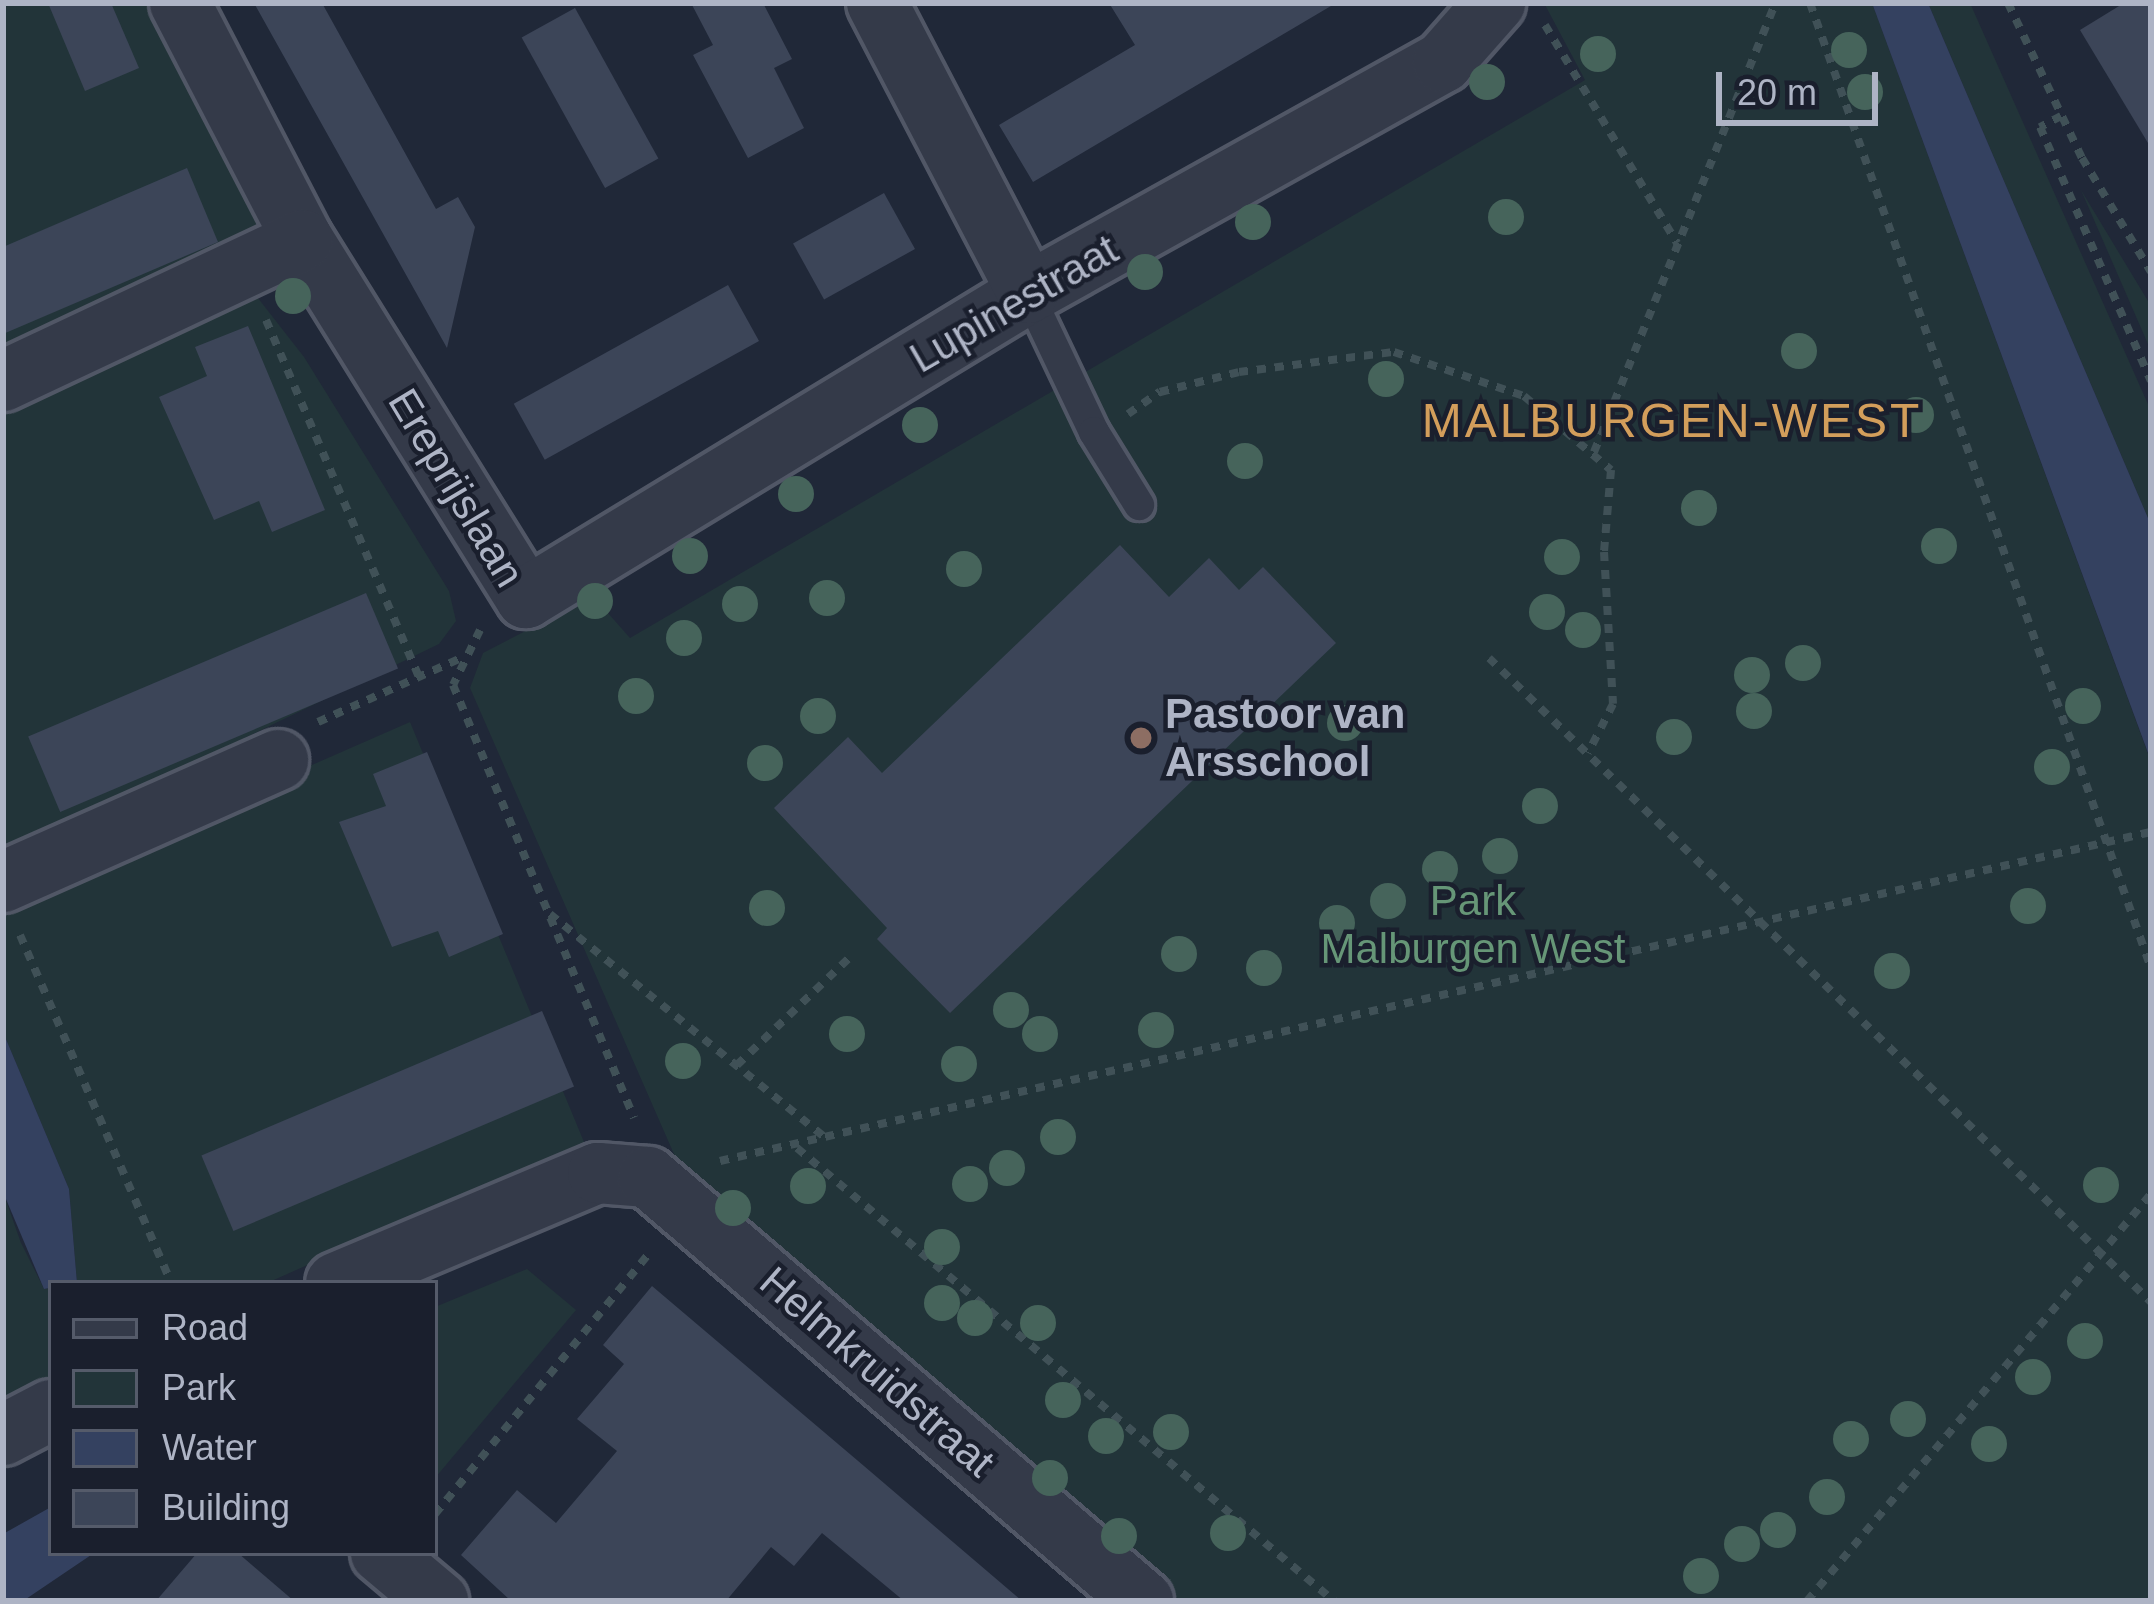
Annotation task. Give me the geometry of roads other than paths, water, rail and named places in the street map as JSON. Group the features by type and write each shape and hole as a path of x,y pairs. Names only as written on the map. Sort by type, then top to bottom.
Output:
{"street":[{"name":"Ereprijslaan","path":"180,3 303,240 526,598"},
{"path":"877,3 1028,293"},
{"name":"Lupinestraat","path":"526,598 1028,293 1443,62 1508,4"},
{"path":"3,381 303,240"},
{"path":"8,899 278,760"},
{"name":"Helmkruidstraat","path":"346,1280 644,1186 1143,1601"},
{"path":"3,1435 48,1412"},
{"path":"385,1556 438,1601"}],"lane":[{"path":"1028,293 1094,433 1139,505"}],"water":[{"path":"1872,3 1928,3 2151,525 2151,761"},
{"path":"3,1032 69,1189 77,1280 48,1280 44,1289 3,1192"},
{"path":"48,1509 48,1556 90,1556 23,1601 3,1601 3,1534"}],"place":[{"name":"Pastoor van Arsschool","path":"1141,738"}],"district":[{"name":"MALBURGEN-WEST","path":"1672,421"}],"park label":[{"name":"Park Malburgen West","path":"1473,925"}]}
